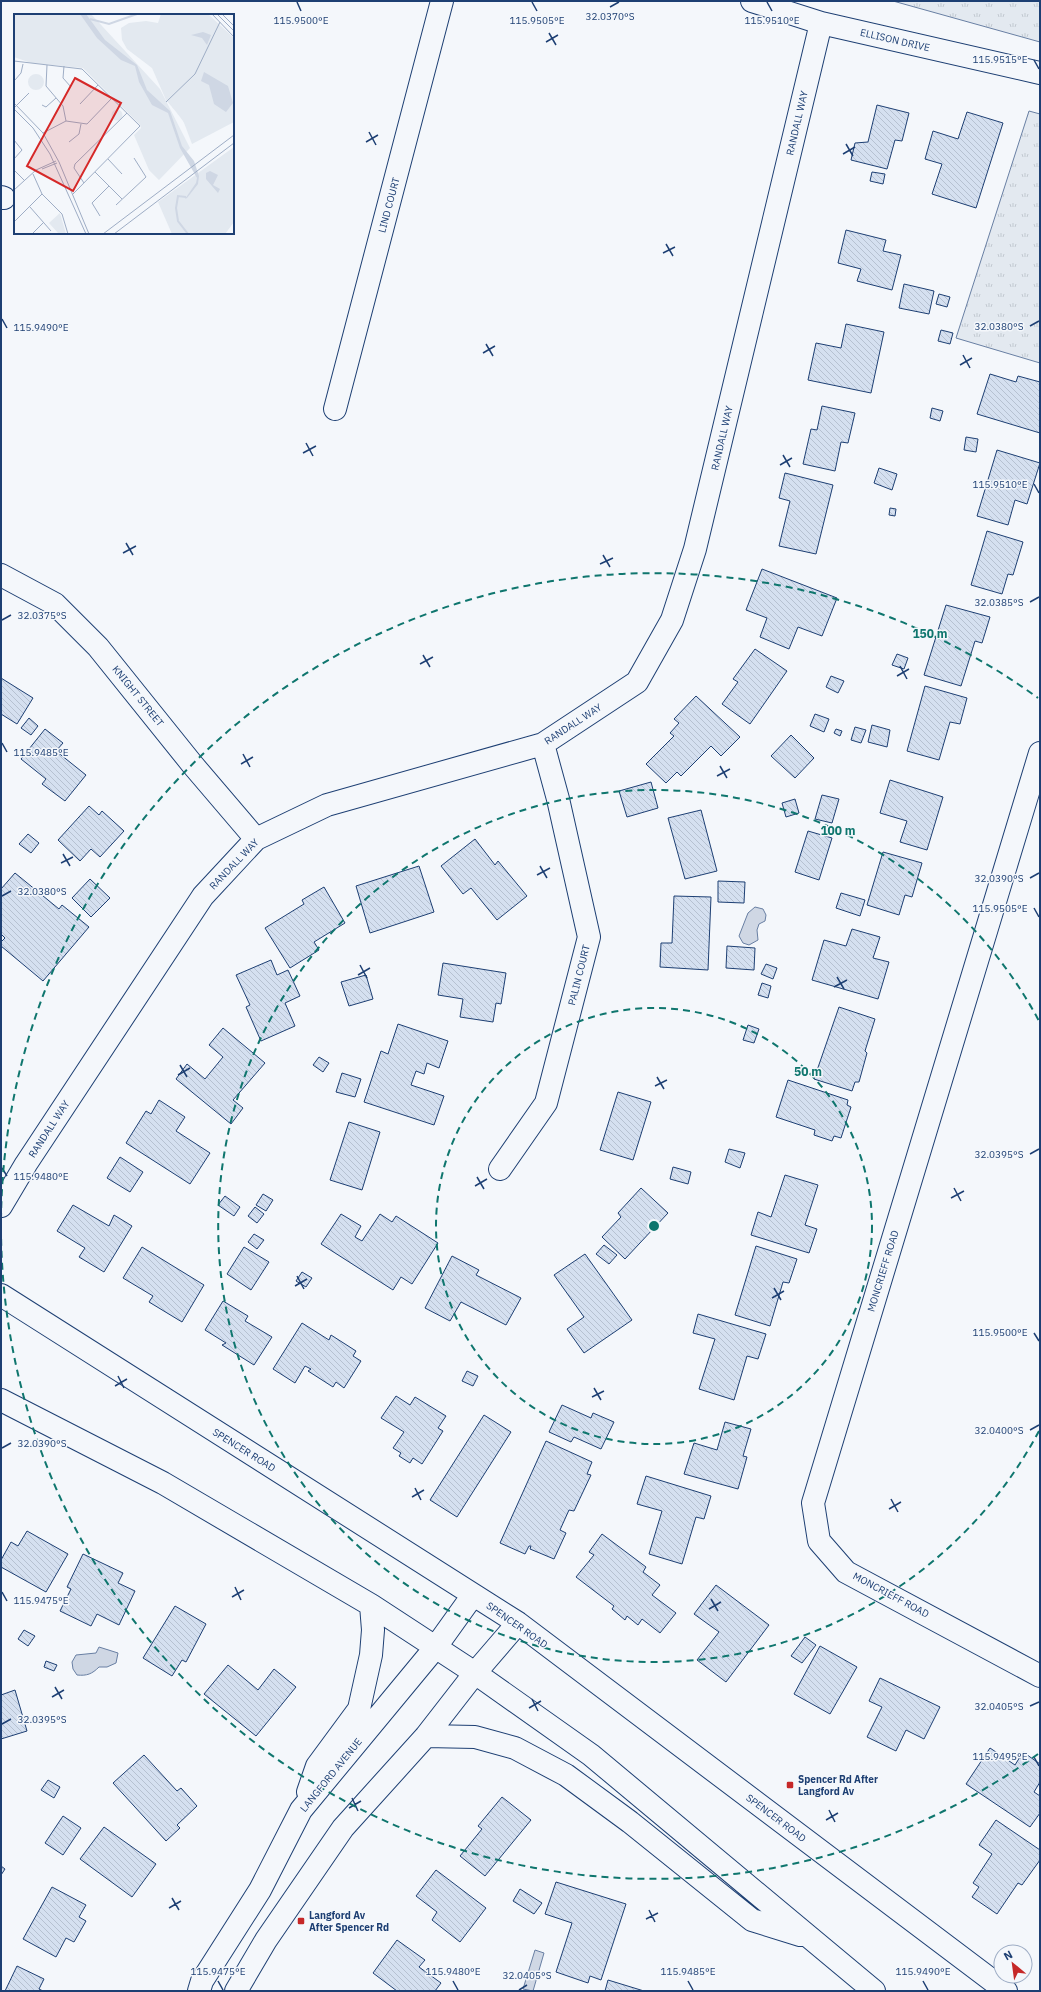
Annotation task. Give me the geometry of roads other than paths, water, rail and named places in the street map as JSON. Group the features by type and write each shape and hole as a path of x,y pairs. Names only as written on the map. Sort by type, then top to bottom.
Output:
{"street":[{"name":"LIND COURT","path":"335,409 442,1"},
{"name":"ELLISON DRIVE","path":"752,1 821,23 1040,73"},
{"name":"RANDALL WAY","path":"1,1206 203,896 256,839 327,805 543,744 637,682 672,620 695,549 821,23"},
{"name":"KNIGHT STREET","path":"1,575 55,604 98,646 192,764 256,839"},
{"name":"PALIN COURT","path":"500,1169 546,1103 589,937 558,799 543,744"},
{"name":"MONCRIEFF ROAD","path":"1040,753 813,1503 819,1542 846,1572 1040,1676"},
{"name":"SPENCER ROAD","path":"1,1295 518,1623 1006,1991"},
{"path":"2,1399 163,1483 371,1605 475,1673 591,1755 874,1991"},
{"name":"LANGFORD AVENUE","path":"199,1991 202,1981 260,1890 301,1810 435,1648 473,1595"},
{"path":"301,1810 318,1766 359,1709 371,1655 373,1630 371,1605"},
{"path":"236,1991 266,1940 343,1828 426,1736 475,1673 518,1623"},
{"path":"426,1736 475,1737 516,1748 573,1780 630,1822 752,1920 813,1940"}],"place":[{"name":"Spencer Rd After Langford Av","path":"790,1785"},
{"name":"Langford Av After Spencer Rd","path":"301,1921"}]}
